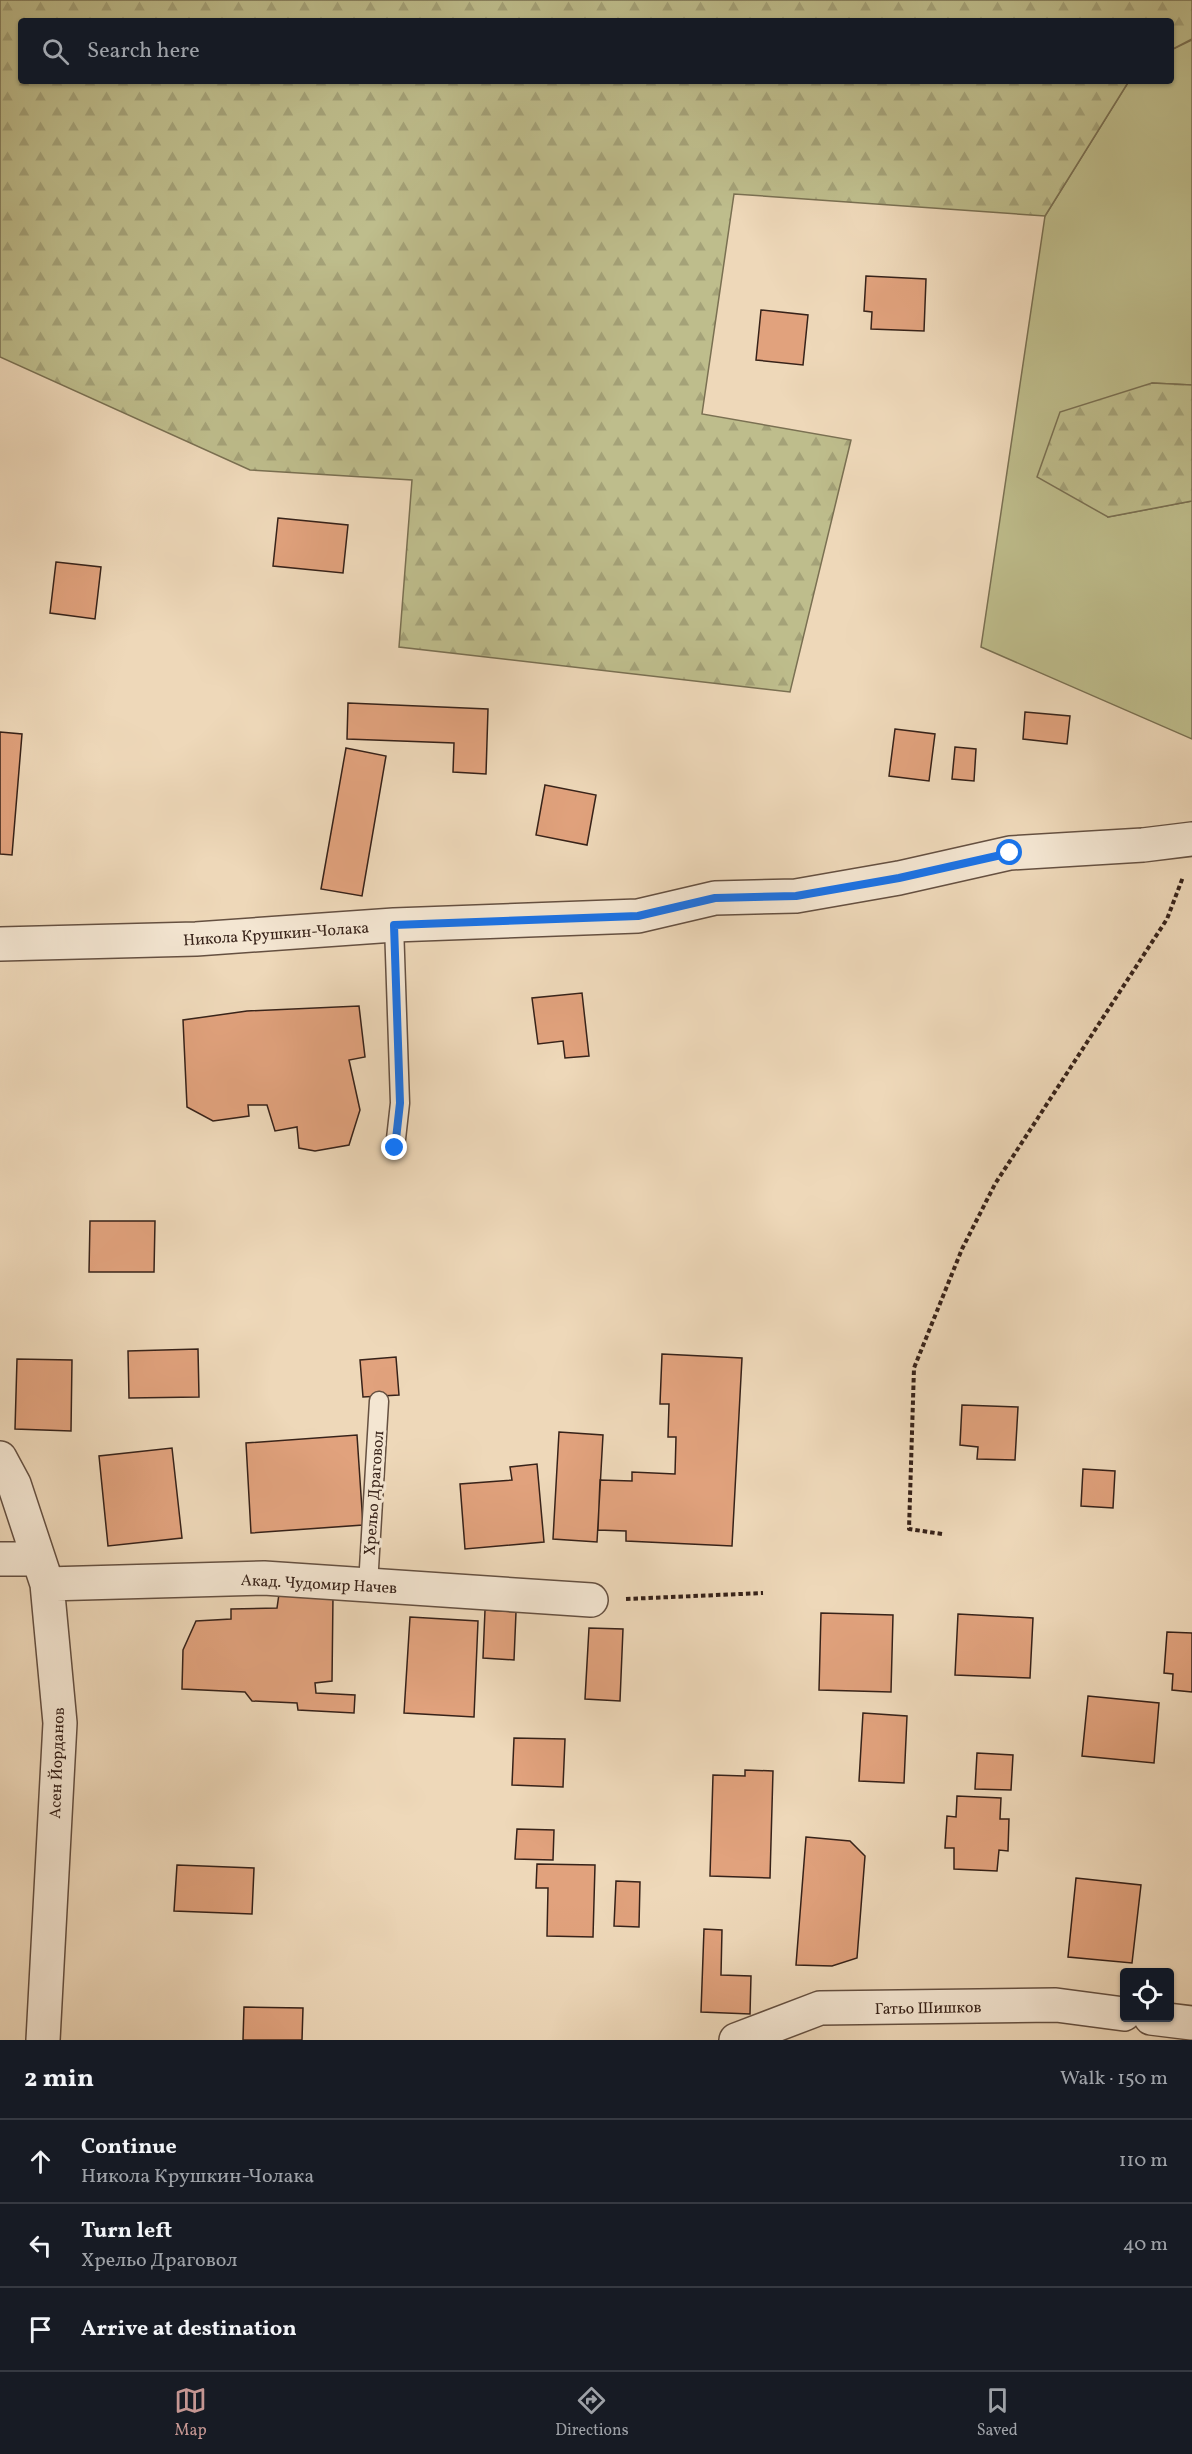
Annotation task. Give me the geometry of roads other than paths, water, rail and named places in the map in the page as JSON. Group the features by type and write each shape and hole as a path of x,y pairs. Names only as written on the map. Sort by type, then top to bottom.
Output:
{"street":[{"name":"Никола Крушкин-Чолака","path":"0,944 196,939 394,925 638,916 715,898 807,894 899,878 1010,853 1143,845 1192,839"},
{"name":"Асен Йорданов","path":"0,1458 14,1484 43,1572 60,1723 43,2040"},
{"name":"Акад. Чудомир Начев","path":"0,1559 43,1572 264,1578 591,1600"},
{"name":"Гатьо Шишков","path":"736,2040 820,2008 1056,2005 1120,2013"},
{"path":"1174,2021 1192,2023"}],"lane":[{"path":"394,925 400,1103 395,1148"},
{"name":"Хрельо Драговол","path":"368,1585 379,1401"}]}
